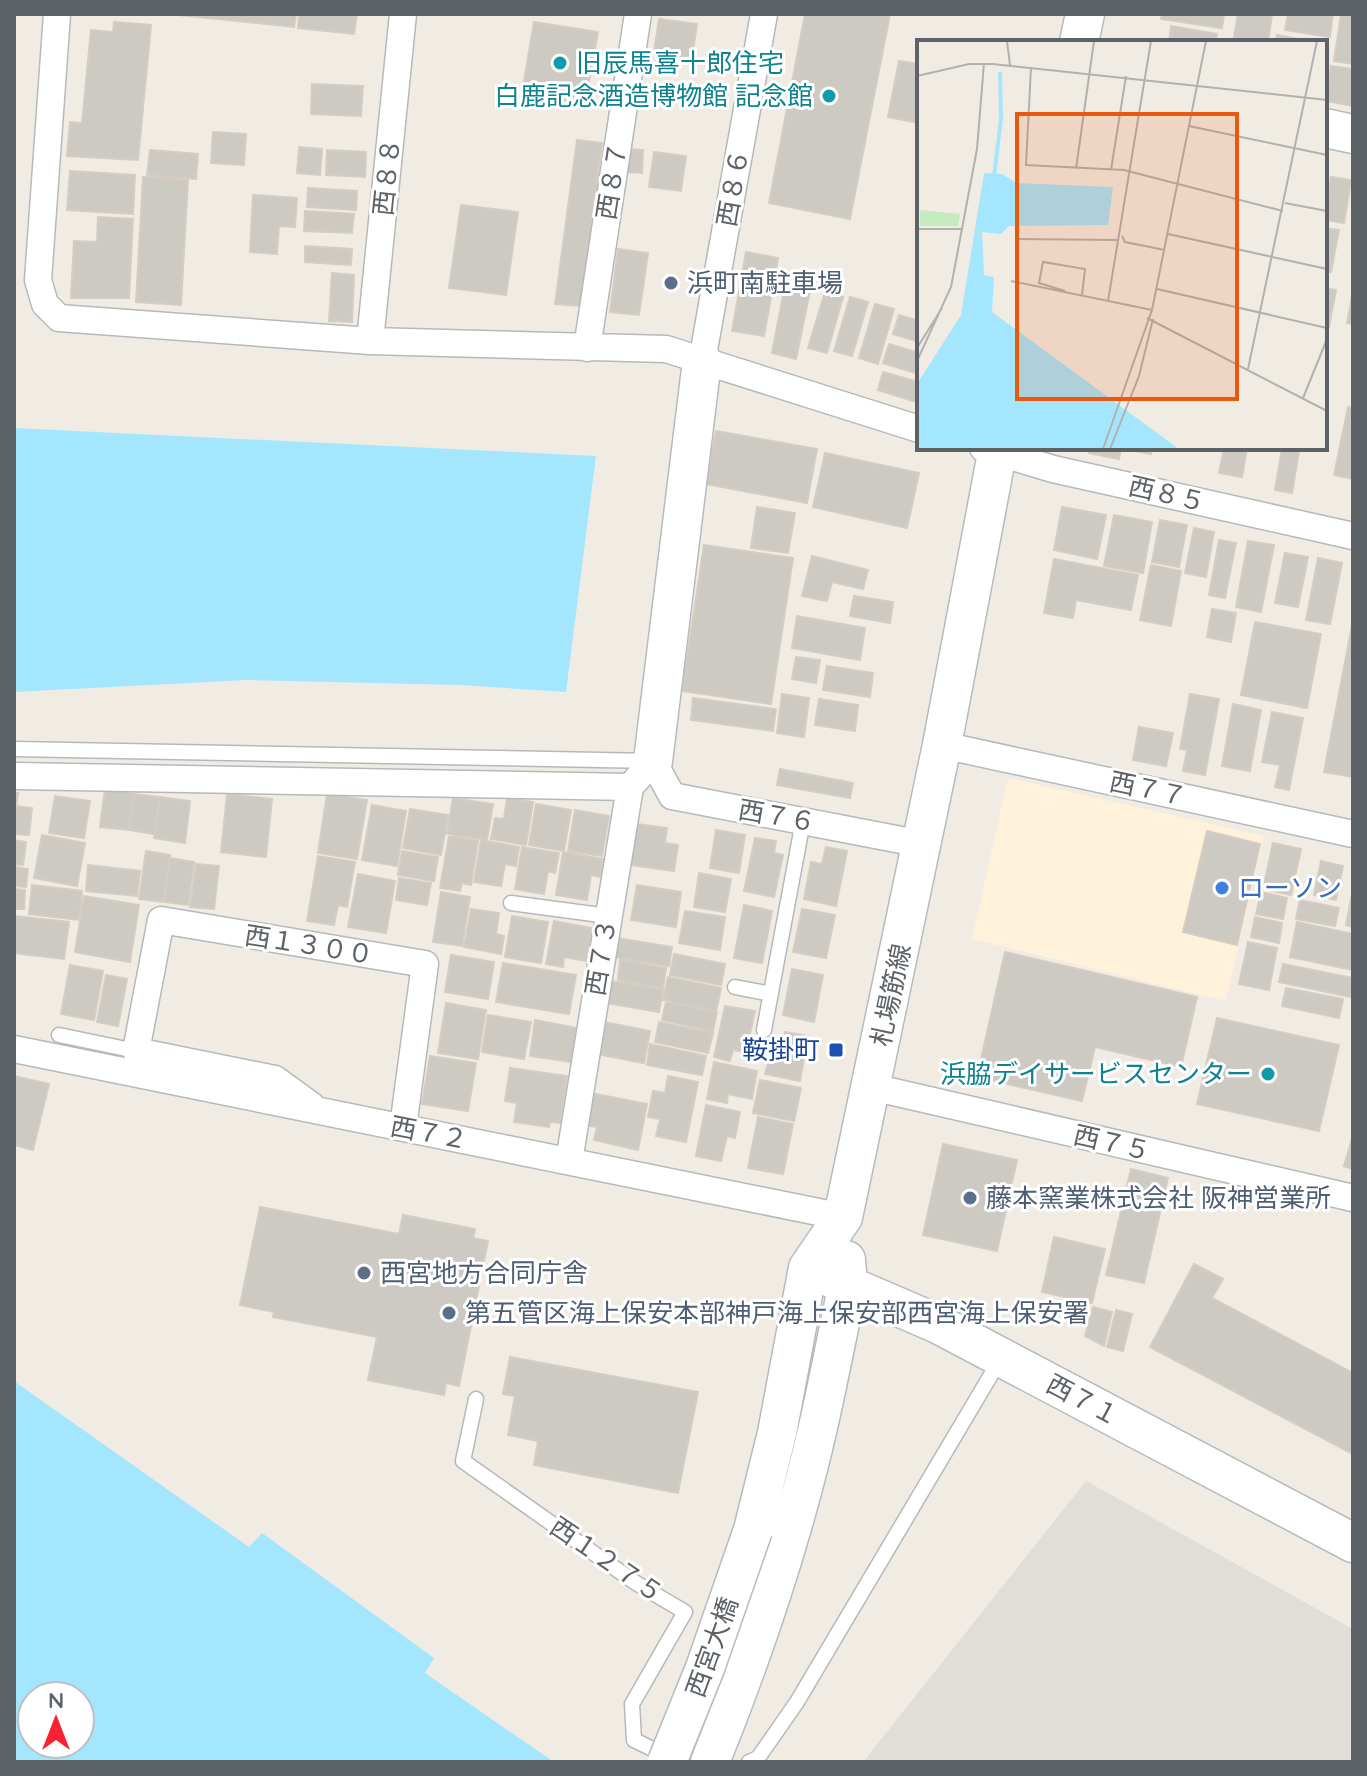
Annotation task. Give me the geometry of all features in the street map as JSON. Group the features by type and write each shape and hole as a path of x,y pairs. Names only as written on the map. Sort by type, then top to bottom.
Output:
{"street":[{"path":"57,14 38,280 45,304 59,318 370,341 666,349 917,428"},
{"name":"西８８","path":"370,341 403,14"},
{"name":"西８７","path":"587,348 638,14"},
{"name":"西８６","path":"702,361 764,14"},
{"path":"1079,40 1085,14"},
{"path":"1327,128 1353,134"},
{"path":"14,776 642,774 702,361"},
{"name":"西８５","path":"992,450 1053,469 1353,536"},
{"name":"札場筋線","path":"771,1534 777,1433 808,1268 843,1217 942,745 992,450"},
{"name":"西７７","path":"942,745 1353,834"},
{"name":"西７６","path":"642,774 672,796 922,844"},
{"name":"西７３","path":"569,1161 608,916 642,774"},
{"name":"西１３００","path":"136,1051 161,920 425,964 403,1127"},
{"name":"西７２","path":"14,1049 843,1217"},
{"path":"136,1051 275,1079 317,1110"},
{"name":"西７５","path":"872,1087 1353,1198"},
{"path":"771,1534 818,1428 848,1284 843,1217"},
{"name":"西７１","path":"808,1268 938,1324 1353,1543"},
{"name":"西宮大橋","path":"667,1762 705,1668 771,1534"},
{"name":"西宮大橋","path":"710,1762 760,1632 771,1534"}],"lane":[{"path":"14,749 642,774"},
{"path":"764,1030 803,821"},
{"path":"511,903 608,916"},
{"path":"735,987 771,994"},
{"path":"59,1035 136,1051"},
{"path":"749,1762 758,1758 797,1702 1001,1357"},
{"name":"西１２７５","path":"476,1399 463,1461 636,1583 685,1612 632,1704 634,1740 680,1762"}],"shaded area":[{"path":"1008,778 1264,836 1226,1001 972,939"},
{"path":"1086,1481 1353,1629 1353,1762 863,1762"}],"water":[{"path":"14,428 596,456 566,692 460,685 247,680 14,692"},
{"path":"14,1381 249,1547 262,1533 434,1658 425,1673 554,1762 14,1762"}],"building":[{"path":"169,14 296,14 294,27"},
{"path":"299,14 357,14 354,34 298,28"},
{"path":"805,14 890,14 850,219 769,203"},
{"path":"1162,14 1224,14 1222,28 1161,19"},
{"path":"1238,14 1272,14 1268,40 1233,40"},
{"path":"1288,14 1333,14 1330,37 1285,30"},
{"path":"1341,14 1353,15 1353,64 1334,61"},
{"path":"659,19 697,24 692,58 654,52"},
{"path":"114,22 151,25 138,160 67,156 70,122 82,123 91,30 113,32"},
{"name":"旧辰馬喜十郎住宅","path":"534,22 598,32 585,104 522,93"},
{"path":"1171,26 1217,34 1216,40 1169,40"},
{"path":"1277,35 1299,39 1299,40 1276,40"},
{"path":"899,61 917,64 917,123 888,117"},
{"path":"1331,66 1353,69 1353,106 1327,101"},
{"path":"312,84 363,86 361,116 311,114"},
{"path":"213,132 246,134 244,165 211,163"},
{"path":"577,140 602,143 581,306 555,304"},
{"path":"299,147 322,149 320,175 297,173"},
{"path":"630,149 643,150 642,173 628,172"},
{"path":"150,150 198,154 196,179 147,175"},
{"path":"327,150 366,152 365,177 326,175"},
{"path":"654,152 686,156 681,191 649,187"},
{"path":"70,171 135,175 133,214 67,210"},
{"path":"143,177 188,180 181,305 136,302"},
{"path":"1331,177 1351,180 1344,223 1327,220"},
{"path":"308,188 357,191 356,210 307,207"},
{"path":"253,195 297,198 295,227 279,226 277,254 250,252"},
{"path":"461,205 518,212 506,295 449,288"},
{"path":"305,211 354,214 352,233 304,231"},
{"path":"98,217 133,219 129,298 71,298 74,241 97,242"},
{"path":"1327,228 1339,230 1331,272 1327,271"},
{"path":"305,246 352,249 351,265 305,262"},
{"path":"618,249 648,253 639,315 610,312"},
{"path":"746,252 778,258 764,336 732,331"},
{"path":"332,273 354,275 352,322 329,321"},
{"path":"785,285 810,291 796,359 772,353"},
{"path":"1327,288 1336,290 1327,327"},
{"path":"825,292 843,297 827,353 808,348"},
{"path":"1353,296 1353,324 1347,323"},
{"path":"850,297 868,302 852,356 834,351"},
{"path":"875,304 894,309 878,364 859,358"},
{"path":"899,315 917,320 917,341 893,334"},
{"path":"889,344 917,352 917,373 883,363"},
{"path":"883,372 917,381 917,402 878,390"},
{"path":"1348,407 1353,408 1353,479 1334,475"},
{"path":"716,431 817,449 807,503 706,484"},
{"path":"1090,450 1121,450 1119,459 1089,453"},
{"path":"1131,450 1152,450 1151,454"},
{"path":"1224,450 1247,450 1242,477 1219,473"},
{"path":"1282,450 1299,451 1292,493 1275,490"},
{"path":"825,453 919,473 907,528 813,507"},
{"path":"757,507 795,513 788,553 751,548"},
{"path":"1062,507 1106,515 1097,559 1054,550"},
{"path":"1114,515 1152,522 1143,573 1104,566"},
{"path":"1160,520 1187,525 1179,567 1152,562"},
{"path":"1194,528 1214,532 1206,577 1185,573"},
{"path":"1219,540 1236,543 1225,598 1209,595"},
{"path":"1248,541 1274,545 1261,612 1236,607"},
{"path":"704,545 793,558 771,704 682,691"},
{"path":"1285,553 1308,557 1298,607 1275,603"},
{"path":"812,556 868,570 863,589 832,582 827,601 802,596"},
{"path":"1318,558 1342,563 1330,624 1306,620"},
{"path":"1054,559 1138,575 1131,610 1076,600 1073,618 1044,613"},
{"path":"1151,565 1181,571 1171,626 1140,620"},
{"path":"854,596 893,602 890,623 850,616"},
{"path":"1212,609 1236,613 1231,642 1207,637"},
{"path":"797,616 865,628 860,660 792,648"},
{"path":"1353,620 1353,777 1324,772"},
{"path":"1255,622 1321,634 1307,708 1241,695"},
{"path":"796,657 820,660 816,683 792,679"},
{"path":"827,666 873,673 870,697 823,690"},
{"path":"782,694 809,698 804,737 777,733"},
{"path":"1190,694 1219,699 1205,775 1183,771 1187,750 1180,749"},
{"path":"693,698 776,709 773,731 691,720"},
{"path":"819,699 858,705 855,731 815,725"},
{"path":"1233,704 1261,710 1250,771 1222,766"},
{"path":"1272,712 1303,718 1289,790 1275,787 1280,765 1262,762"},
{"path":"1139,727 1173,733 1166,766 1133,760"},
{"path":"780,769 853,783 850,798 777,785"},
{"path":"105,789 134,794 129,830 100,827"},
{"path":"14,793 18,793 16,806 32,808 29,835 14,834"},
{"path":"134,794 160,797 154,834 129,830"},
{"path":"227,794 272,799 266,857 221,852"},
{"path":"327,794 367,800 357,859 318,853"},
{"path":"55,796 90,801 84,838 49,833"},
{"path":"160,797 190,801 185,843 154,838"},
{"path":"453,798 493,804 487,840 447,834"},
{"path":"507,798 533,802 526,845 491,839 495,818 504,819"},
{"path":"536,804 571,810 564,851 529,845"},
{"path":"372,805 406,811 397,866 362,860"},
{"path":"410,809 448,815 441,855 403,848"},
{"path":"575,810 609,816 602,856 568,851"},
{"path":"637,824 667,828 665,843 678,845 674,871 631,865"},
{"path":"716,830 745,835 739,873 710,868"},
{"name":"ローソン","path":"1207,831 1260,844 1237,945 1183,932"},
{"path":"42,835 85,843 77,886 34,878"},
{"path":"449,836 478,841 471,885 462,883 460,891 440,888"},
{"path":"755,838 776,841 774,853 783,855 774,897 744,891"},
{"path":"14,840 26,842 23,865 14,864"},
{"path":"481,840 519,847 516,866 505,864 501,886 474,882"},
{"path":"1273,843 1301,849 1291,895 1263,889"},
{"path":"522,847 559,853 555,873 548,871 544,894 515,889"},
{"path":"826,847 847,851 836,906 804,899 811,862 822,864"},
{"path":"146,851 170,855 163,902 139,899"},
{"path":"402,851 438,857 434,881 398,875"},
{"path":"563,852 603,859 600,877 591,875 587,900 556,895"},
{"path":"318,856 355,862 347,907 338,905 334,925 307,921"},
{"path":"170,858 194,862 188,905 164,902"},
{"path":"1321,861 1343,866 1336,900 1314,895"},
{"path":"196,864 219,866 214,909 190,907"},
{"path":"88,865 140,871 137,896 86,891"},
{"path":"14,867 28,869 26,887 14,886"},
{"path":"699,873 731,879 725,912 694,907"},
{"path":"358,874 395,881 386,933 348,927"},
{"path":"399,878 431,883 427,905 396,900"},
{"path":"32,885 82,891 79,920 29,914"},
{"path":"637,885 681,892 676,927 631,920"},
{"path":"14,889 25,890 24,909 14,909"},
{"path":"1353,889 1353,927 1346,925"},
{"path":"441,892 470,897 462,946 433,942"},
{"path":"1261,892 1287,898 1283,919 1256,914"},
{"path":"84,896 139,905 130,962 75,952"},
{"path":"1300,900 1339,908 1335,926 1296,919"},
{"path":"744,905 772,911 762,963 734,958"},
{"path":"471,909 499,913 496,934 504,936 501,954 464,947"},
{"path":"802,909 835,915 826,958 793,952"},
{"path":"685,911 725,917 720,950 679,943"},
{"path":"14,916 69,922 64,959 14,953"},
{"path":"512,916 548,922 541,963 505,957"},
{"path":"1255,917 1282,923 1279,943 1251,937"},
{"path":"554,921 592,928 587,961 564,957 563,967 546,964"},
{"path":"1297,922 1353,934 1353,970 1290,957"},
{"path":"617,938 672,947 669,966 613,957"},
{"path":"1248,942 1277,948 1269,990 1239,984"},
{"path":"1005,952 1197,997 1181,1067 1095,1047 1082,1101 977,1077"},
{"path":"674,954 725,964 721,985 670,975"},
{"path":"451,955 494,962 488,999 445,992"},
{"path":"620,960 666,968 663,988 618,980"},
{"path":"503,963 576,975 569,1014 496,1002"},
{"path":"1283,964 1353,978 1351,997 1279,982"},
{"path":"70,965 103,971 94,1020 61,1014"},
{"path":"792,969 823,975 814,1022 783,1015"},
{"path":"106,975 127,979 118,1026 97,1022"},
{"path":"668,977 721,988 716,1011 663,1000"},
{"path":"610,981 663,989 659,1012 606,1003"},
{"path":"1286,988 1343,999 1339,1018 1282,1006"},
{"path":"666,1002 717,1012 713,1031 662,1020"},
{"path":"446,1003 486,1010 478,1059 438,1053"},
{"path":"725,1006 755,1011 746,1052 733,1050 730,1061 714,1057"},
{"path":"488,1015 531,1022 524,1059 482,1052"},
{"name":"浜脇デイサービスセンター","path":"1217,1018 1339,1045 1319,1131 1197,1104"},
{"path":"535,1020 577,1028 572,1062 530,1056"},
{"path":"604,1022 650,1031 644,1063 597,1054"},
{"path":"659,1022 713,1033 708,1053 655,1042"},
{"path":"785,1032 808,1036 800,1081 765,1074 770,1055 774,1056 777,1040 783,1041"},
{"path":"650,1044 706,1056 702,1075 647,1065"},
{"path":"430,1056 476,1063 468,1111 422,1104"},
{"path":"714,1062 757,1071 752,1099 728,1094 727,1103 707,1099"},
{"path":"510,1068 567,1076 560,1123 550,1122 549,1127 514,1122 517,1103 505,1101"},
{"path":"14,1076 49,1084 33,1150 14,1145"},
{"path":"668,1076 698,1082 686,1142 656,1136 660,1119 648,1117 653,1091 665,1093"},
{"path":"760,1080 801,1088 794,1121 753,1113"},
{"path":"591,1093 647,1104 638,1150 594,1140 597,1127 584,1125"},
{"path":"706,1105 740,1112 735,1138 727,1136 721,1161 696,1156"},
{"path":"758,1117 793,1124 783,1174 748,1168"},
{"path":"1353,1135 1353,1169 1344,1166"},
{"name":"藤本窯業株式会社 阪神営業所","path":"943,1144 1017,1160 997,1251 923,1235"},
{"path":"1131,1169 1168,1178 1144,1283 1106,1275"},
{"name":"西宮地方合同庁舎","path":"260,1207 399,1234 403,1215 475,1229 473,1238 488,1241 459,1386 446,1383 444,1395 368,1380 377,1337 273,1317 274,1312 240,1305"},
{"path":"1054,1237 1105,1249 1092,1303 1042,1292"},
{"path":"1194,1264 1223,1279 1212,1298 1353,1373 1353,1454 1150,1347"},
{"path":"1093,1307 1112,1312 1104,1346 1085,1336"},
{"path":"1116,1310 1132,1314 1123,1351 1107,1347"},
{"path":"510,1357 698,1392 678,1493 534,1465 538,1441 508,1435 515,1396 503,1394"}],"place":[{"name":"旧辰馬喜十郎住宅","path":"560,63"},
{"name":"白鹿記念酒造博物館 記念館","path":"829,96"},
{"name":"浜町南駐車場","path":"671,283"},
{"name":"ローソン","path":"1222,888"},
{"name":"鞍掛町","path":"836,1050"},
{"name":"浜脇デイサービスセンター","path":"1268,1074"},
{"name":"藤本窯業株式会社 阪神営業所","path":"970,1198"},
{"name":"西宮地方合同庁舎","path":"364,1273"},
{"name":"第五管区海上保安本部神戸海上保安部西宮海上保安署","path":"449,1313"}]}
